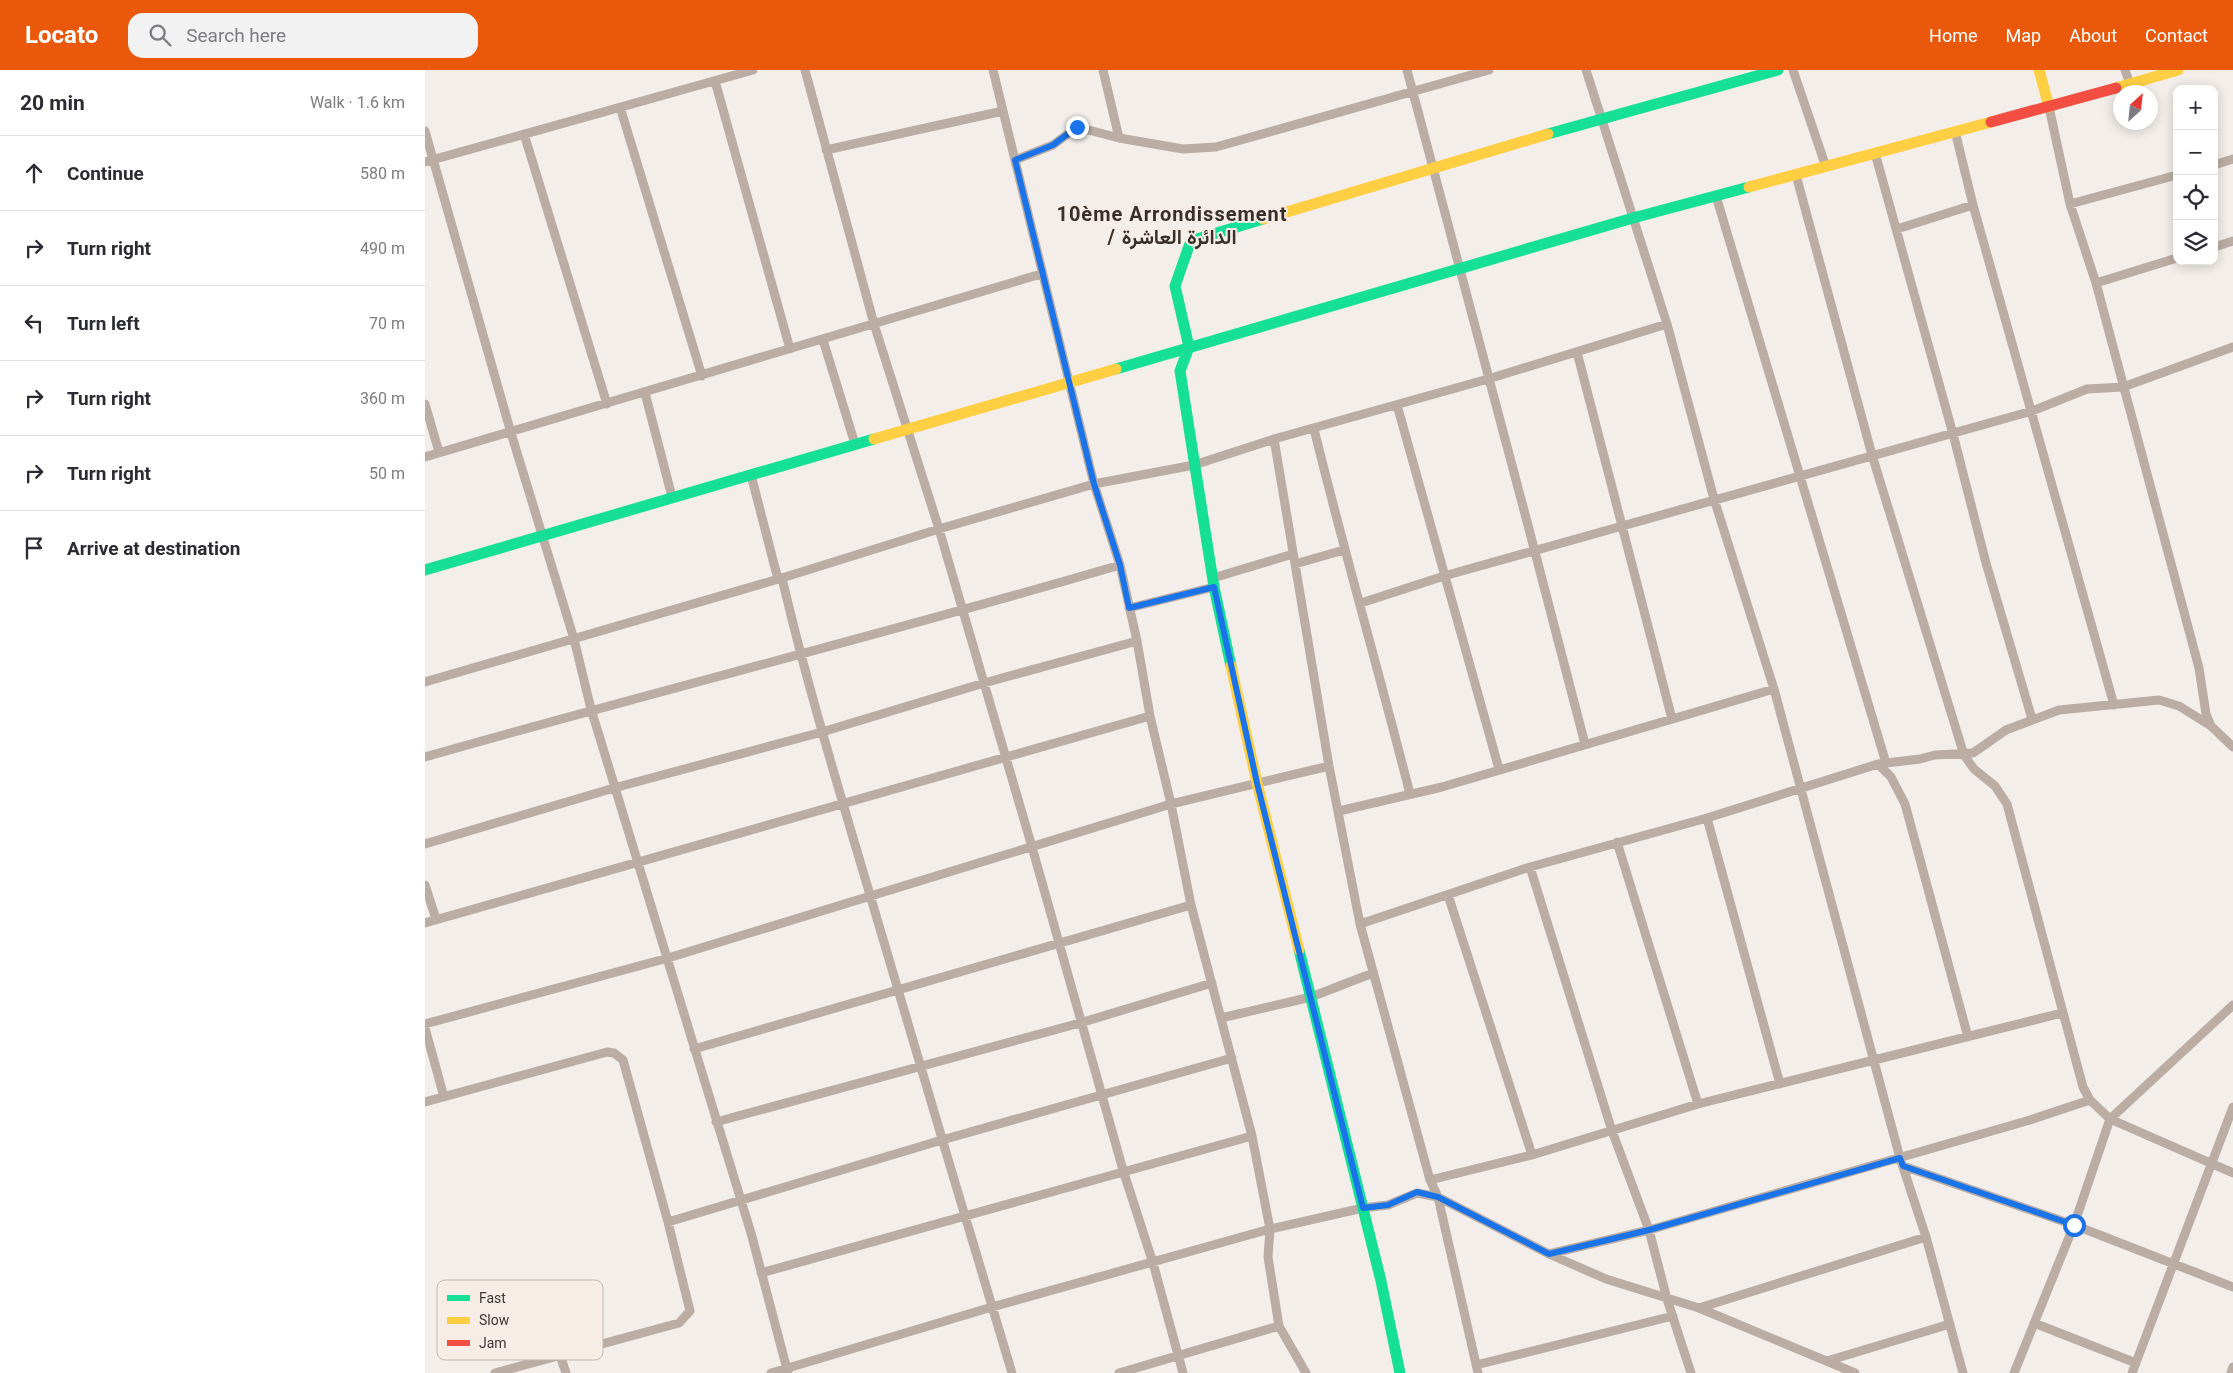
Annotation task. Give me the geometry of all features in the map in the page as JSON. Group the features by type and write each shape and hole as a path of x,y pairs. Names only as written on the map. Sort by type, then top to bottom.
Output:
{"street":[{"path":"429,160 753,70"},
{"path":"805,70 874,324 939,529 1004,757 1032,847 1080,1023 1123,1170 1153,1263 1183,1373"},
{"path":"993,70 1041,274 1094,484 1120,565 1191,905 1252,1136 1270,1229 1268,1257 1279,1326 1306,1373"},
{"path":"1103,70 1119,138"},
{"path":"1407,70 1462,268 1488,379 1535,550 1585,744"},
{"path":"1015,160 1053,145 1077,127 1119,138 1183,149 1216,147 1413,93 1489,70"},
{"path":"1586,70 1667,324 1714,499 1774,689 1802,787 1901,1162 1926,1237 1963,1373"},
{"path":"1400,1373 1381,1281 1257,783 1213,582 1181,371 1189,347 1175,286 1192,242 1197,239 1602,118 1778,70"},
{"path":"1793,70 1826,167"},
{"path":"2039,70 2070,204 2096,282 2199,668 2206,714 2211,726"},
{"path":"2125,70 2130,84"},
{"path":"425,570 1633,218 2049,107 2177,70"},
{"path":"715,81 790,349"},
{"path":"620,107 702,376"},
{"path":"826,150 1003,111"},
{"path":"425,130 429,160 574,639 591,709 637,862 669,958 694,1049 741,1199 788,1371"},
{"path":"1955,131 1973,205 2114,705"},
{"path":"524,134 607,404"},
{"path":"1875,153 1953,434 1986,563 2032,719"},
{"path":"2218,163 2233,159"},
{"path":"1796,175 1872,456 1964,755 1974,769 1995,786 2007,804 2083,1088 2090,1100 2110,1119 2233,1173"},
{"path":"2070,204 2173,176"},
{"path":"1716,196 1882,764 1905,804 1968,1037"},
{"path":"1897,229 1973,205"},
{"path":"2218,246 2233,241"},
{"path":"2096,282 2173,259"},
{"path":"425,457 1041,274"},
{"path":"425,682 782,578 939,529 1094,484 1195,465 1274,439 1488,379 1667,324"},
{"path":"823,340 855,444"},
{"path":"1361,603 1443,576 1953,434 2031,411 2087,389 2123,387 2233,347"},
{"path":"1577,352 1672,719"},
{"path":"645,392 672,498"},
{"path":"425,404 439,452"},
{"path":"1397,405 1443,576 1499,769"},
{"path":"1314,428 1344,550 1361,603 1410,794"},
{"path":"1274,439 1329,766 1360,924 1430,1180 1438,1197 1477,1369 1673,1316"},
{"path":"751,475 777,575 782,578 800,656 919,1068 1012,1373"},
{"path":"1295,564 1344,550"},
{"path":"1129,608 1213,582 1293,554"},
{"path":"425,757 591,709 800,656 962,612 1120,565"},
{"path":"425,844 615,788 822,732 984,683 1137,641"},
{"path":"1339,811 1410,794 1774,689"},
{"path":"1360,924 1530,867 1707,818 1802,787 1882,764 1935,755 1964,755 1977,752 2001,733 2032,719 2059,710 2152,700 2166,701 2179,706 2211,726 2233,747"},
{"path":"425,922 1150,716"},
{"path":"444,1097 425,1026 669,958 1171,804 1329,766"},
{"path":"1707,818 1780,1084"},
{"path":"1617,842 1698,1104"},
{"path":"1530,867 1612,1131 1649,1230 1667,1298 1691,1373"},
{"path":"425,885 436,919"},
{"path":"1448,895 1532,1155"},
{"path":"694,1049 1191,905"},
{"path":"1221,1018 1311,997 1373,973"},
{"path":"716,1122 1080,1023 1212,983"},
{"path":"2014,1373 2074,1225 2110,1119 2233,1005"},
{"path":"1430,1180 1532,1155 1698,1104 2063,1013"},
{"path":"425,1102 607,1052 614,1053 623,1060 668,1222 689,1311 686,1317 679,1323 603,1343"},
{"path":"668,1222 941,1140 1232,1058"},
{"path":"1549,1254 1649,1230 1901,1162 2090,1100"},
{"path":"2132,1373 2233,1107"},
{"path":"761,1272 1123,1170 1252,1136"},
{"path":"1901,1162 2074,1225 2233,1287"},
{"path":"771,1373 788,1371 992,1306 1153,1263 1270,1229 1363,1208 1388,1205 1417,1192 1438,1197 1549,1254 1606,1279 1699,1308 1855,1373"},
{"path":"1699,1308 1926,1237"},
{"path":"2034,1323 2136,1363"},
{"path":"1827,1361 1950,1324"},
{"path":"1119,1373 1279,1326"},
{"path":"495,1373 542,1360"},
{"path":"562,1360 566,1373"},
{"path":"2231,1373 2233,1367"}],"traffic: fast":[{"path":"1548,134 1778,70"},
{"path":"1116,369 1633,218 1749,187"},
{"path":"1231,666 1214,587 1180,371 1189,347 1175,286 1189,246 1197,239 1263,219"},
{"path":"425,570 874,439"},
{"path":"1299,950 1381,1281 1400,1373"}],"traffic: slow":[{"path":"2039,70 2049,107"},
{"path":"2126,85 2178,70"},
{"path":"1749,187 1991,122"},
{"path":"1263,219 1548,134"},
{"path":"874,439 1116,369"},
{"path":"1231,666 1257,783 1299,950"}],"traffic: jam":[{"path":"1991,122 2113,89"}],"district":[{"name":"10ème Arrondissement / الدائرة العاشرة","path":"1172,226"}],"route":[{"path":"1077,127 1070,130 1053,145 1015,160 1041,274 1094,484 1120,565 1129,608 1214,587 1257,783 1363,1208 1388,1205 1417,1192 1438,1197 1549,1254 1649,1230 1900,1158 1903,1166 2074,1225"}]}
